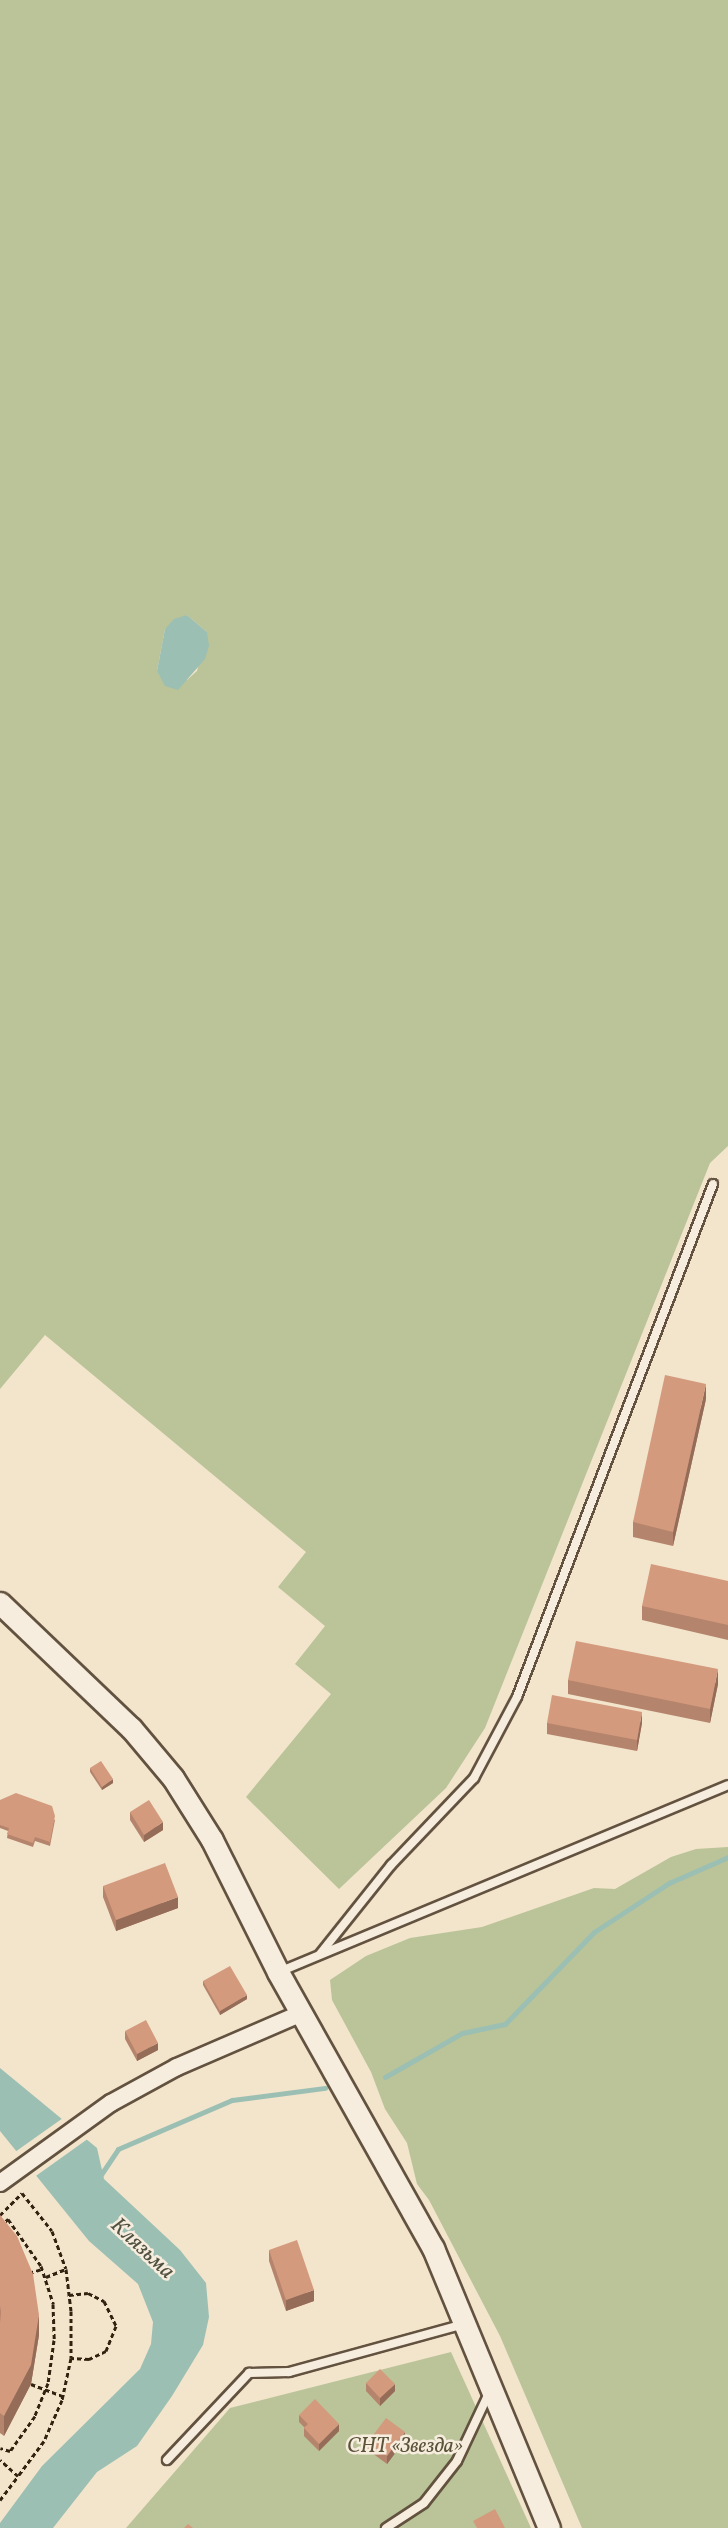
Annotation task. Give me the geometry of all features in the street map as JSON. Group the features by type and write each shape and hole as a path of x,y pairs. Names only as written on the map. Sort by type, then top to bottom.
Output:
{"street":[{"path":"0,1603 131,1728 173,1778 212,1840 278,1972 433,2248 549,2528"},
{"path":"0,2183 111,2103 177,2067 302,2013"}],"lane":[{"path":"321,1954 391,1865 474,1778 517,1697 713,1184"},
{"path":"278,1972 728,1785"},
{"path":"167,2460 249,2373 289,2372 465,2324"},
{"path":"386,2528 424,2503 458,2461 491,2388"}],"path":[{"path":"0,2215 22,2193 52,2231 66,2269 71,2358 63,2396 44,2441 0,2500"},
{"path":"0,2226 8,2219 42,2269 53,2304 54,2340 45,2390 35,2416 10,2451 0,2448"},
{"path":"26,2274 42,2269"},
{"path":"45,2277 66,2269"},
{"path":"69,2295 88,2293 104,2301 116,2326 106,2350 89,2359 71,2358"},
{"path":"31,2384 63,2396"},
{"path":"0,2460 18,2476"}],"green space":[{"path":"0,0 728,0 728,1146 710,1163 485,1728 446,1788 339,1889 246,1797 331,1694 295,1664 325,1626 278,1587 306,1552 45,1335 0,1389","holes":["187,615 207,632 197,671 187,680 157,671 165,629"]},
{"path":"728,1847 728,2528 582,2528 500,2336 429,2200 417,2184 407,2143 385,2109 371,2072 332,2000 330,1980 366,1956 410,1938 482,1927 594,1888 615,1889 671,1857 696,1849"},
{"name":"СНТ «Звезда»","path":"451,2352 531,2528 126,2528 230,2408"}],"water":[{"path":"187,615 207,632 209,646 205,659 178,690 165,686 157,671 165,629 174,619"},
{"name":"Клязьма","path":"0,2068 97,2148 104,2179 180,2250 206,2283 209,2317 203,2345 172,2396 137,2446 97,2472 53,2528 0,2528 0,2523 42,2466 140,2369 151,2344 153,2322 138,2284 89,2241 0,2131"}],"pier":[{"path":"63,2118 89,2138 33,2178 15,2152"}],"building":[{"path":"665,1375 706,1384 673,1532 633,1522"},
{"path":"651,1564 728,1581 728,1625 642,1606"},
{"path":"576,1641 718,1669 710,1709 568,1680"},
{"path":"552,1695 642,1712 637,1740 547,1723"},
{"path":"101,1761 113,1779 102,1787 90,1768"},
{"path":"16,1793 52,1806 55,1816 50,1842 35,1837 33,1843 7,1834 9,1828 0,1825 0,1800"},
{"path":"149,1800 163,1822 144,1835 130,1812"},
{"path":"165,1863 178,1897 116,1920 103,1886"},
{"path":"230,1966 247,1995 220,2011 203,1981"},
{"path":"146,2020 158,2043 137,2054 125,2031"},
{"path":"0,2215 17,2236 33,2274 39,2315 31,2365 4,2416 0,2413"},
{"path":"297,2240 314,2290 286,2300 269,2250"},
{"path":"380,2369 395,2384 380,2398 366,2383"},
{"path":"315,2399 339,2424 319,2444 304,2428 308,2424 299,2415"},
{"path":"386,2418 405,2432 387,2456 368,2442"},
{"path":"495,2509 505,2528 477,2528 473,2521"}],"waterway":[{"path":"385,2077 462,2033 505,2024 594,1932 669,1883 728,1857"},
{"path":"100,2176 118,2149 232,2100 325,2088"}]}
